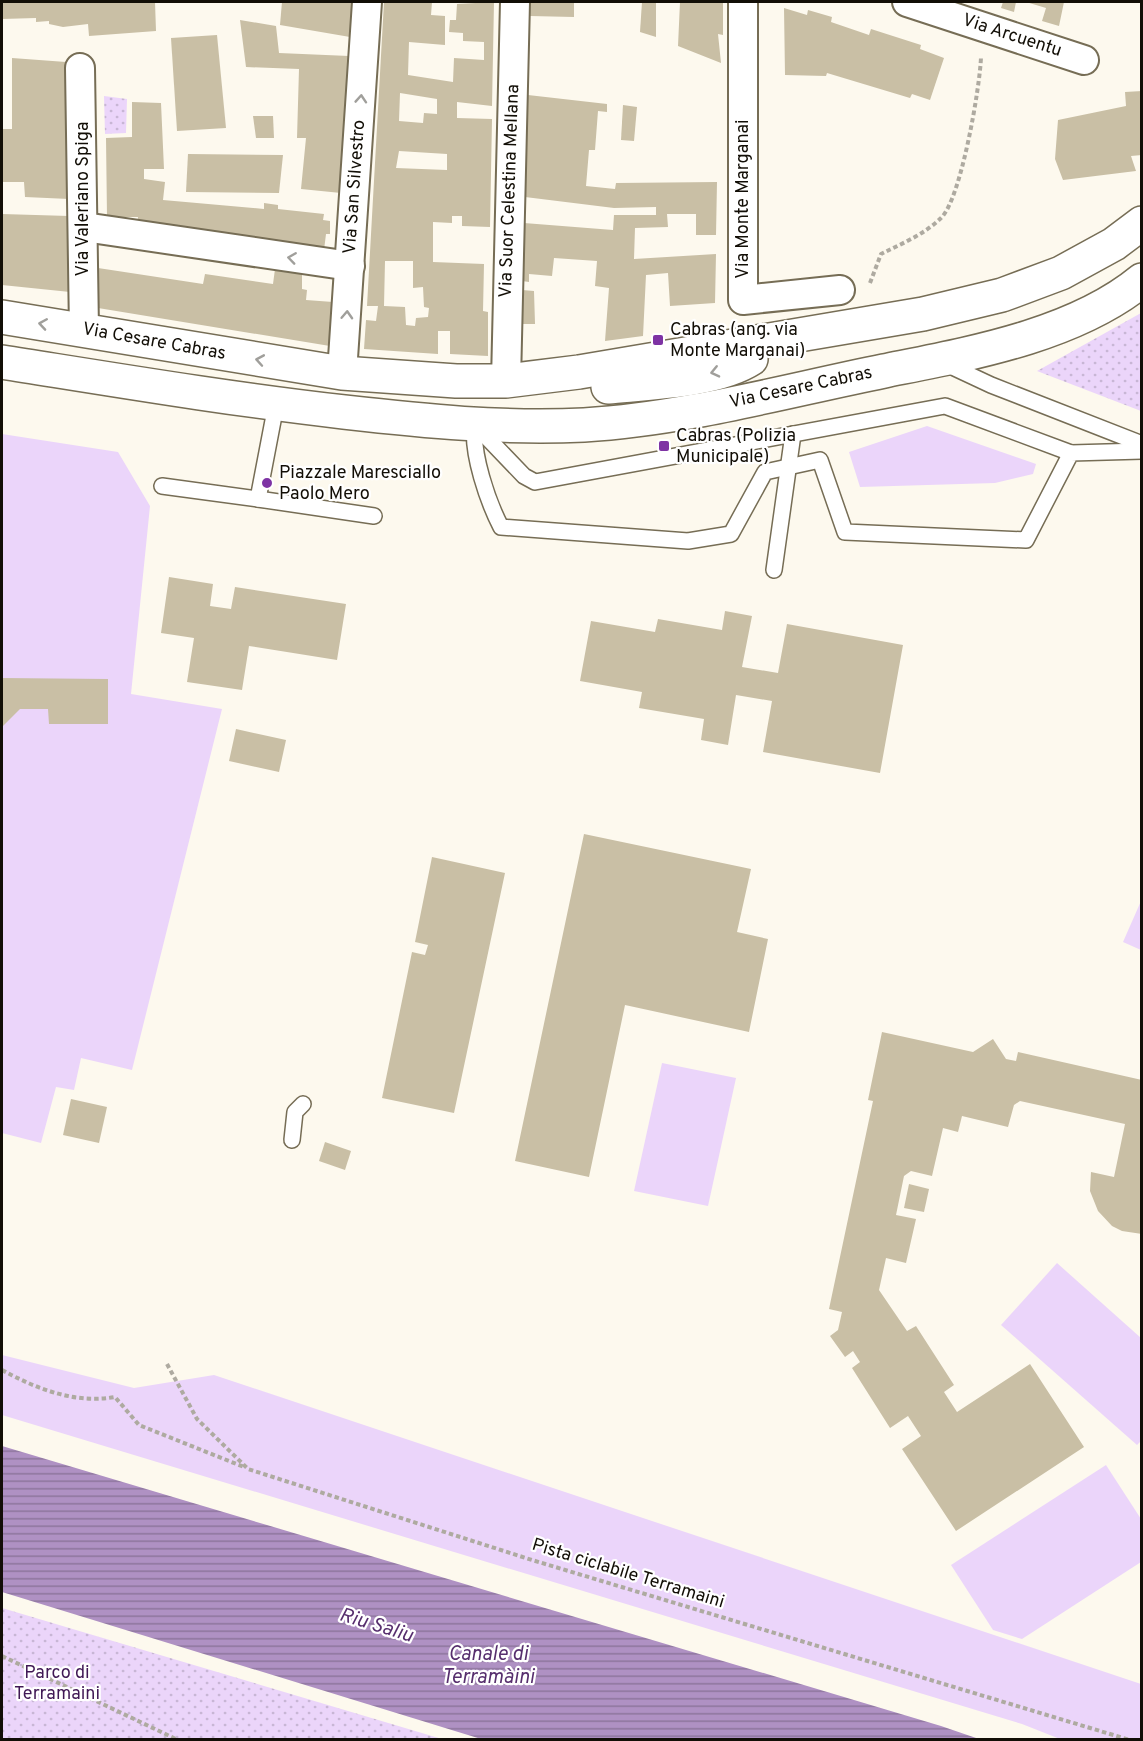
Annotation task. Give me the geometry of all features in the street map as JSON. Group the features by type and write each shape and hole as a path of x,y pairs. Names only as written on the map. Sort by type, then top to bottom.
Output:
{"main road":[{"name":"Via Cesare Cabras","path":"2,317 303,367 456,381 506,375 579,372 923,314 1002,295 1061,273 1114,244 1142,223"},
{"name":"Via Cesare Cabras","path":"2,362 283,407 469,429 586,424 654,418 947,364 1083,317 1142,280"},
{"name":"Via Cesare Cabras","path":"469,429 449,411 458,402 676,381 741,366 785,337"},
{"path":"283,407 311,402 316,394 319,381 303,367"}],"street":[{"name":"Via San Silvestro","path":"343,369 367,2"},
{"name":"Via Suor Celestina Mellana","path":"506,375 515,2"},
{"name":"Via Monte Marganai","path":"743,2 743,300 840,290"},
{"name":"Via Arcuentu","path":"906,2 957,9 982,26 1084,60"},
{"name":"Via Valeriano Spiga","path":"80,68 84,330"},
{"path":"84,227 350,266"}],"lane":[{"path":"506,375 586,359 856,316 1009,287 1056,268 1105,239 1142,212"},
{"path":"947,364 1026,350 1091,325 1142,295"},
{"path":"947,364 1001,389 1142,444"},
{"path":"2,370 283,407 258,499"},
{"path":"469,429 524,476 535,482 945,406 1071,453 1142,451"},
{"path":"469,429 486,488 501,527 688,541 731,534 765,472 820,460 845,532 1026,540 1071,453"},
{"path":"774,570 793,434"},
{"path":"162,486 374,516"},
{"path":"292,1140 295,1112 303,1104"}],"path":[{"path":"856,316 882,254 910,239 942,217 956,189 980,81 982,26"},
{"name":"Pista ciclabile Terramaini","path":"168,1364 197,1419 248,1469 543,1563 1131,1740"},
{"path":"2,1370 56,1395 100,1400 115,1397 139,1425 248,1469"},
{"path":"2,1656 178,1740"}],"green space":[{"path":"104,96 127,99 126,133 105,134"},
{"path":"1141,313 1141,411 1037,371"},
{"path":"927,426 1036,464 1033,474 995,483 860,487 849,452"},
{"path":"2,434 118,452 150,506 131,694 222,709 132,1070 81,1058 74,1090 56,1087 41,1143 2,1133"},
{"path":"1141,901 1141,950 1123,942"},
{"path":"662,1063 736,1078 708,1206 634,1191"},
{"path":"1057,1263 1141,1338 1142,1440 1137,1445 1001,1325"},
{"path":"2,1355 134,1388 214,1375 1141,1684 1141,1739 1060,1739 1022,1724 2,1415"},
{"path":"1106,1465 1141,1519 1141,1562 1022,1639 993,1630 951,1565"},
{"name":"Parco di Terramaini","path":"2,1608 442,1739 2,1739"}],"water":[{"name":"Canale di Terramàini","path":"2,1446 979,1739 481,1739 2,1592"}],"building":[{"path":"2,2 155,2 156,31 89,36 88,24 63,27 49,24 49,21 36,22 36,18 2,19"},
{"path":"282,2 352,2 350,37 280,25"},
{"path":"384,2 432,2 431,15 445,16 445,45 409,42 408,75 453,82 454,58 484,60 484,42 463,41 463,33 449,32 450,20 456,20 457,4 494,2 492,106 457,102 457,118 492,119 490,227 462,226 462,216 452,216 452,223 433,222 433,262 484,264 483,311 488,312 488,356 450,354 450,331 438,331 438,354 364,349 366,320 376,321 378,306 367,306","holes":["400,93 437,99 437,114 424,113 423,123 399,121","399,151 447,154 447,170 396,168","385,261 413,261 413,288 423,287 424,307 429,308 428,317 416,318 415,326 406,325 405,307 384,306"]},
{"path":"530,2 574,2 574,17 530,16"},
{"path":"642,2 656,2 656,37 640,32"},
{"path":"680,2 723,2 723,35 718,34 721,63 678,46"},
{"path":"1003,2 1016,2 1014,12 1001,8"},
{"path":"1026,2 1064,2 1059,26 1042,21 1046,8"},
{"path":"784,8 807,15 808,10 832,17 831,22 869,35 871,29 921,45 920,49 944,58 930,100 912,94 910,98 827,73 826,76 785,75"},
{"path":"240,20 276,26 279,53 349,56 341,193 301,189 306,138 297,138 299,69 246,67"},
{"path":"217,35 226,128 177,131 171,38"},
{"path":"12,58 66,62 69,199 25,197 24,182 2,182 2,129 12,129"},
{"path":"1142,91 1142,155 1131,156 1136,171 1063,180 1055,159 1058,120 1126,106 1125,92"},
{"path":"528,95 607,104 607,112 598,111 595,150 589,150 586,186 615,189 616,183 717,182 716,235 696,235 696,214 667,214 668,227 635,228 634,259 716,254 715,303 670,306 668,273 646,275 643,336 605,341 609,288 595,286 597,261 554,258 552,276 529,274 529,282 522,281 524,223 613,230 614,215 656,215 656,207 614,208 525,197"},
{"path":"132,102 161,103 164,169 144,169 144,179 165,182 163,200 264,209 264,203 278,205 278,209 324,214 323,220 330,221 330,234 326,234 324,250 137,226 138,217 107,217 106,138 132,137"},
{"path":"623,105 637,107 634,141 621,140"},
{"path":"253,116 273,116 274,138 256,138"},
{"path":"188,154 283,155 279,193 186,192"},
{"path":"2,214 69,216 70,292 2,285"},
{"path":"98,268 203,284 205,274 273,284 275,269 302,272 302,289 307,290 306,300 333,302 330,346 98,308"},
{"path":"522,290 534,291 535,324 522,324"},
{"path":"169,577 213,584 210,606 231,609 235,587 346,604 337,660 249,646 242,690 187,682 194,638 161,633"},
{"path":"725,611 752,616 742,667 778,673 787,624 903,645 880,773 763,752 772,701 736,695 728,745 701,740 704,719 639,708 642,692 580,681 591,621 655,632 658,619 722,630"},
{"path":"2,678 108,679 108,724 49,724 48,709 20,709 2,727"},
{"path":"236,729 286,740 279,772 229,761"},
{"path":"584,834 751,869 737,932 768,939 749,1032 625,1005 589,1177 515,1161"},
{"path":"432,857 505,873 454,1113 382,1098 412,952 425,955 428,945 415,942"},
{"path":"882,1032 973,1052 993,1039 1006,1059 1016,1061 1018,1052 1142,1080 1142,1234 1122,1231 1112,1226 1098,1211 1090,1191 1091,1172 1114,1177 1125,1124 1020,1101 1014,1105 1008,1127 962,1116 958,1132 943,1128 932,1176 911,1171 904,1176 896,1215 916,1219 906,1263 886,1258 879,1290 907,1331 916,1326 954,1385 944,1392 957,1412 1030,1364 1084,1447 956,1531 902,1449 921,1436 908,1416 890,1428 852,1368 860,1362 853,1351 845,1357 830,1336 838,1330 842,1312 829,1309 873,1101 868,1100"},
{"path":"71,1099 107,1107 99,1143 63,1135"},
{"path":"325,1142 351,1151 345,1170 319,1161"},
{"path":"909,1184 929,1189 924,1212 904,1208"}],"place":[{"name":"Cabras (ang. via Monte Marganai)","path":"658,340"},
{"name":"Cabras (Polizia Municipale)","path":"664,446"},
{"name":"Piazzale Maresciallo Paolo Mero","path":"267,483"}],"water label":[{"name":"Riu Saliu","path":"376,1626"}]}
